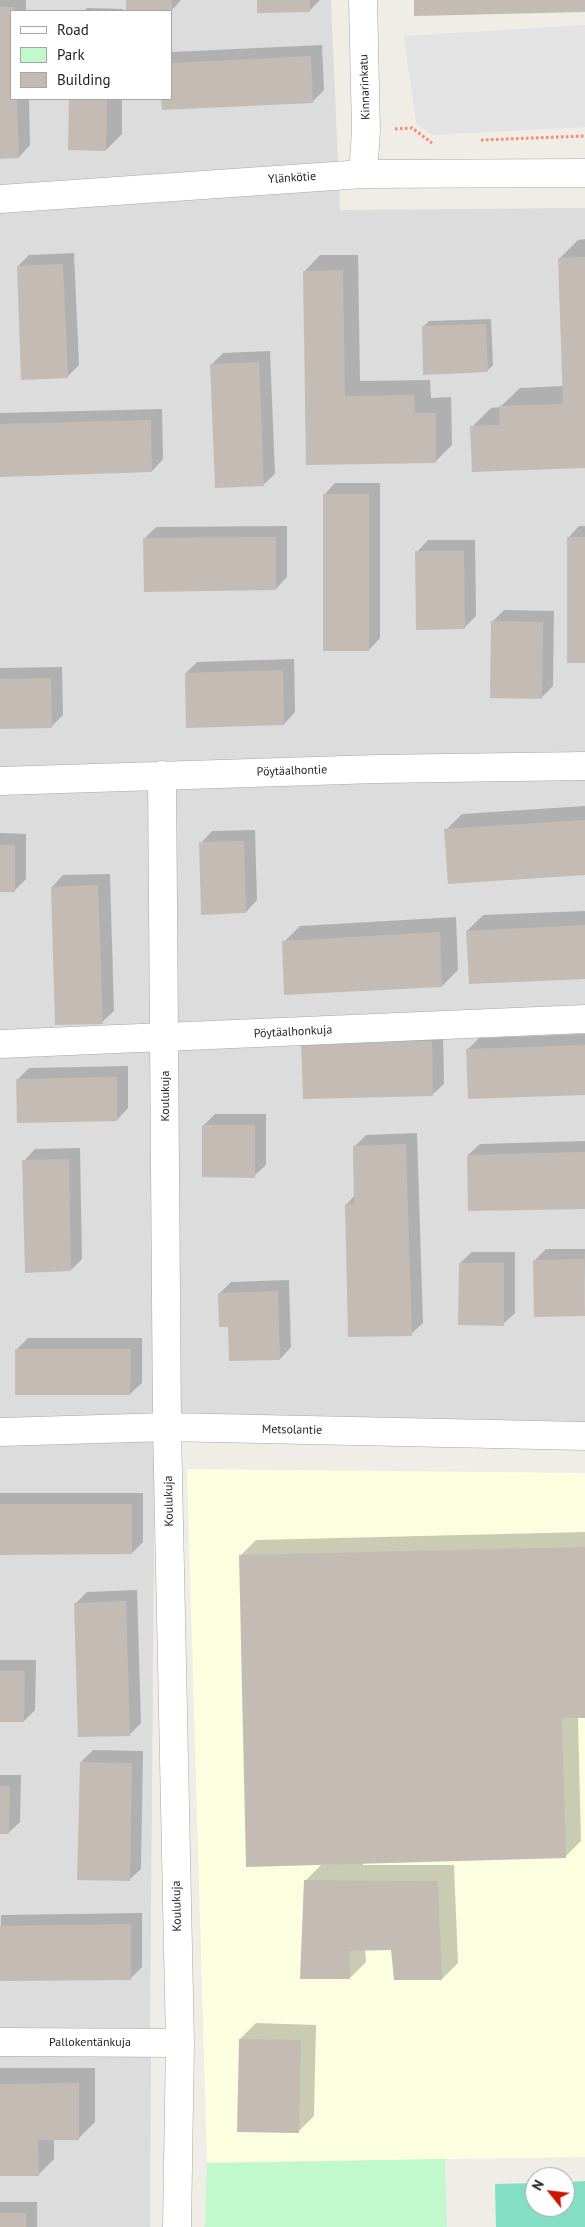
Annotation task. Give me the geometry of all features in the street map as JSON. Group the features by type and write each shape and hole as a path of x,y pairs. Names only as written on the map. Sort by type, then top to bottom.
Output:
{"street":[{"name":"Kinnarinkatu","path":"363,0 366,131 363,174"},
{"name":"Ylänkötie","path":"0,199 363,174 585,173"},
{"name":"Pöytäalhontie","path":"0,781 162,775 585,766"},
{"name":"Koulukuja","path":"162,775 166,1038 168,1427 180,2043 177,2227"},
{"name":"Pöytäalhonkuja","path":"0,1044 585,1019"},
{"name":"Metsolantie","path":"0,1432 168,1427 585,1436"},
{"name":"Pallokentänkuja","path":"0,2042 180,2043"}],"shaded area":[{"path":"0,0 331,0 340,210 585,208 585,1423 155,1417 150,2033 0,2032"},
{"path":"585,25 585,127 432,135 416,123 404,36"},
{"path":"187,1469 585,1473 585,2157 207,2163"},
{"path":"0,2054 151,2055 150,2227 0,2227"}],"green space":[{"path":"445,2159 447,2227 205,2227 207,2163"},
{"path":"585,2181 585,2227 496,2227 495,2184 525,2183 525,2217 575,2217 575,2182"}],"building":[{"path":"126,0 172,0 172,10 126,10"},
{"path":"257,0 310,0 310,12 257,13"},
{"path":"414,0 585,0 585,12 414,16"},
{"path":"0,7 14,7 14,10 10,10 10,100 17,100 19,158 0,159"},
{"path":"311,56 313,103 162,110 161,100 172,100 172,63"},
{"path":"69,100 107,100 106,151 68,150"},
{"path":"585,257 585,468 472,472 470,426 500,425 499,406 563,404 558,258"},
{"path":"63,264 68,378 21,380 17,266"},
{"path":"343,270 345,396 414,395 415,413 436,413 436,463 306,465 303,271"},
{"path":"486,324 488,372 423,375 422,326"},
{"path":"259,362 264,486 215,488 210,364"},
{"path":"151,420 152,472 0,477 0,424"},
{"path":"323,494 369,494 369,651 323,651"},
{"path":"276,537 276,590 144,592 143,538"},
{"path":"567,537 585,537 585,663 567,663"},
{"path":"415,551 464,551 465,629 416,630"},
{"path":"491,621 543,622 542,699 490,698"},
{"path":"283,670 284,725 186,728 185,673"},
{"path":"51,678 52,728 0,729 0,679"},
{"path":"585,820 585,875 448,884 444,829"},
{"path":"244,841 246,913 201,915 199,842"},
{"path":"0,845 15,845 15,892 0,892"},
{"path":"98,885 103,1024 55,1025 51,887"},
{"path":"585,925 585,979 469,984 466,931"},
{"path":"440,932 442,987 284,995 282,941"},
{"path":"432,1041 433,1096 303,1099 301,1043"},
{"path":"585,1045 585,1095 468,1099 466,1049"},
{"path":"117,1077 117,1121 17,1123 16,1079"},
{"path":"202,1125 255,1125 255,1178 202,1177"},
{"path":"406,1144 412,1336 348,1337 345,1204 354,1204 353,1146"},
{"path":"585,1152 585,1209 468,1211 467,1155"},
{"path":"69,1159 71,1271 25,1273 22,1160"},
{"path":"584,1259 585,1316 534,1317 533,1260"},
{"path":"459,1263 504,1263 504,1326 458,1325"},
{"path":"278,1291 280,1360 229,1361 228,1327 219,1327 218,1293"},
{"path":"15,1349 131,1349 130,1395 15,1395"},
{"path":"0,1504 132,1504 132,1554 0,1555"},
{"path":"585,1547 585,1718 562,1718 566,1858 246,1867 239,1555"},
{"path":"126,1601 130,1736 78,1737 74,1603"},
{"path":"0,1671 25,1671 24,1722 0,1722"},
{"path":"80,1762 132,1763 130,1881 77,1880"},
{"path":"0,1786 10,1786 9,1834 0,1834"},
{"path":"304,1880 438,1881 442,1980 394,1980 391,1950 349,1951 350,1979 300,1979"},
{"path":"131,1924 131,1980 0,1981 0,1926"},
{"path":"239,2039 301,2040 299,2133 237,2132"},
{"path":"79,2083 79,2140 38,2140 39,2176 0,2176 0,2084"},
{"path":"0,2213 26,2213 26,2227 0,2227"}]}
